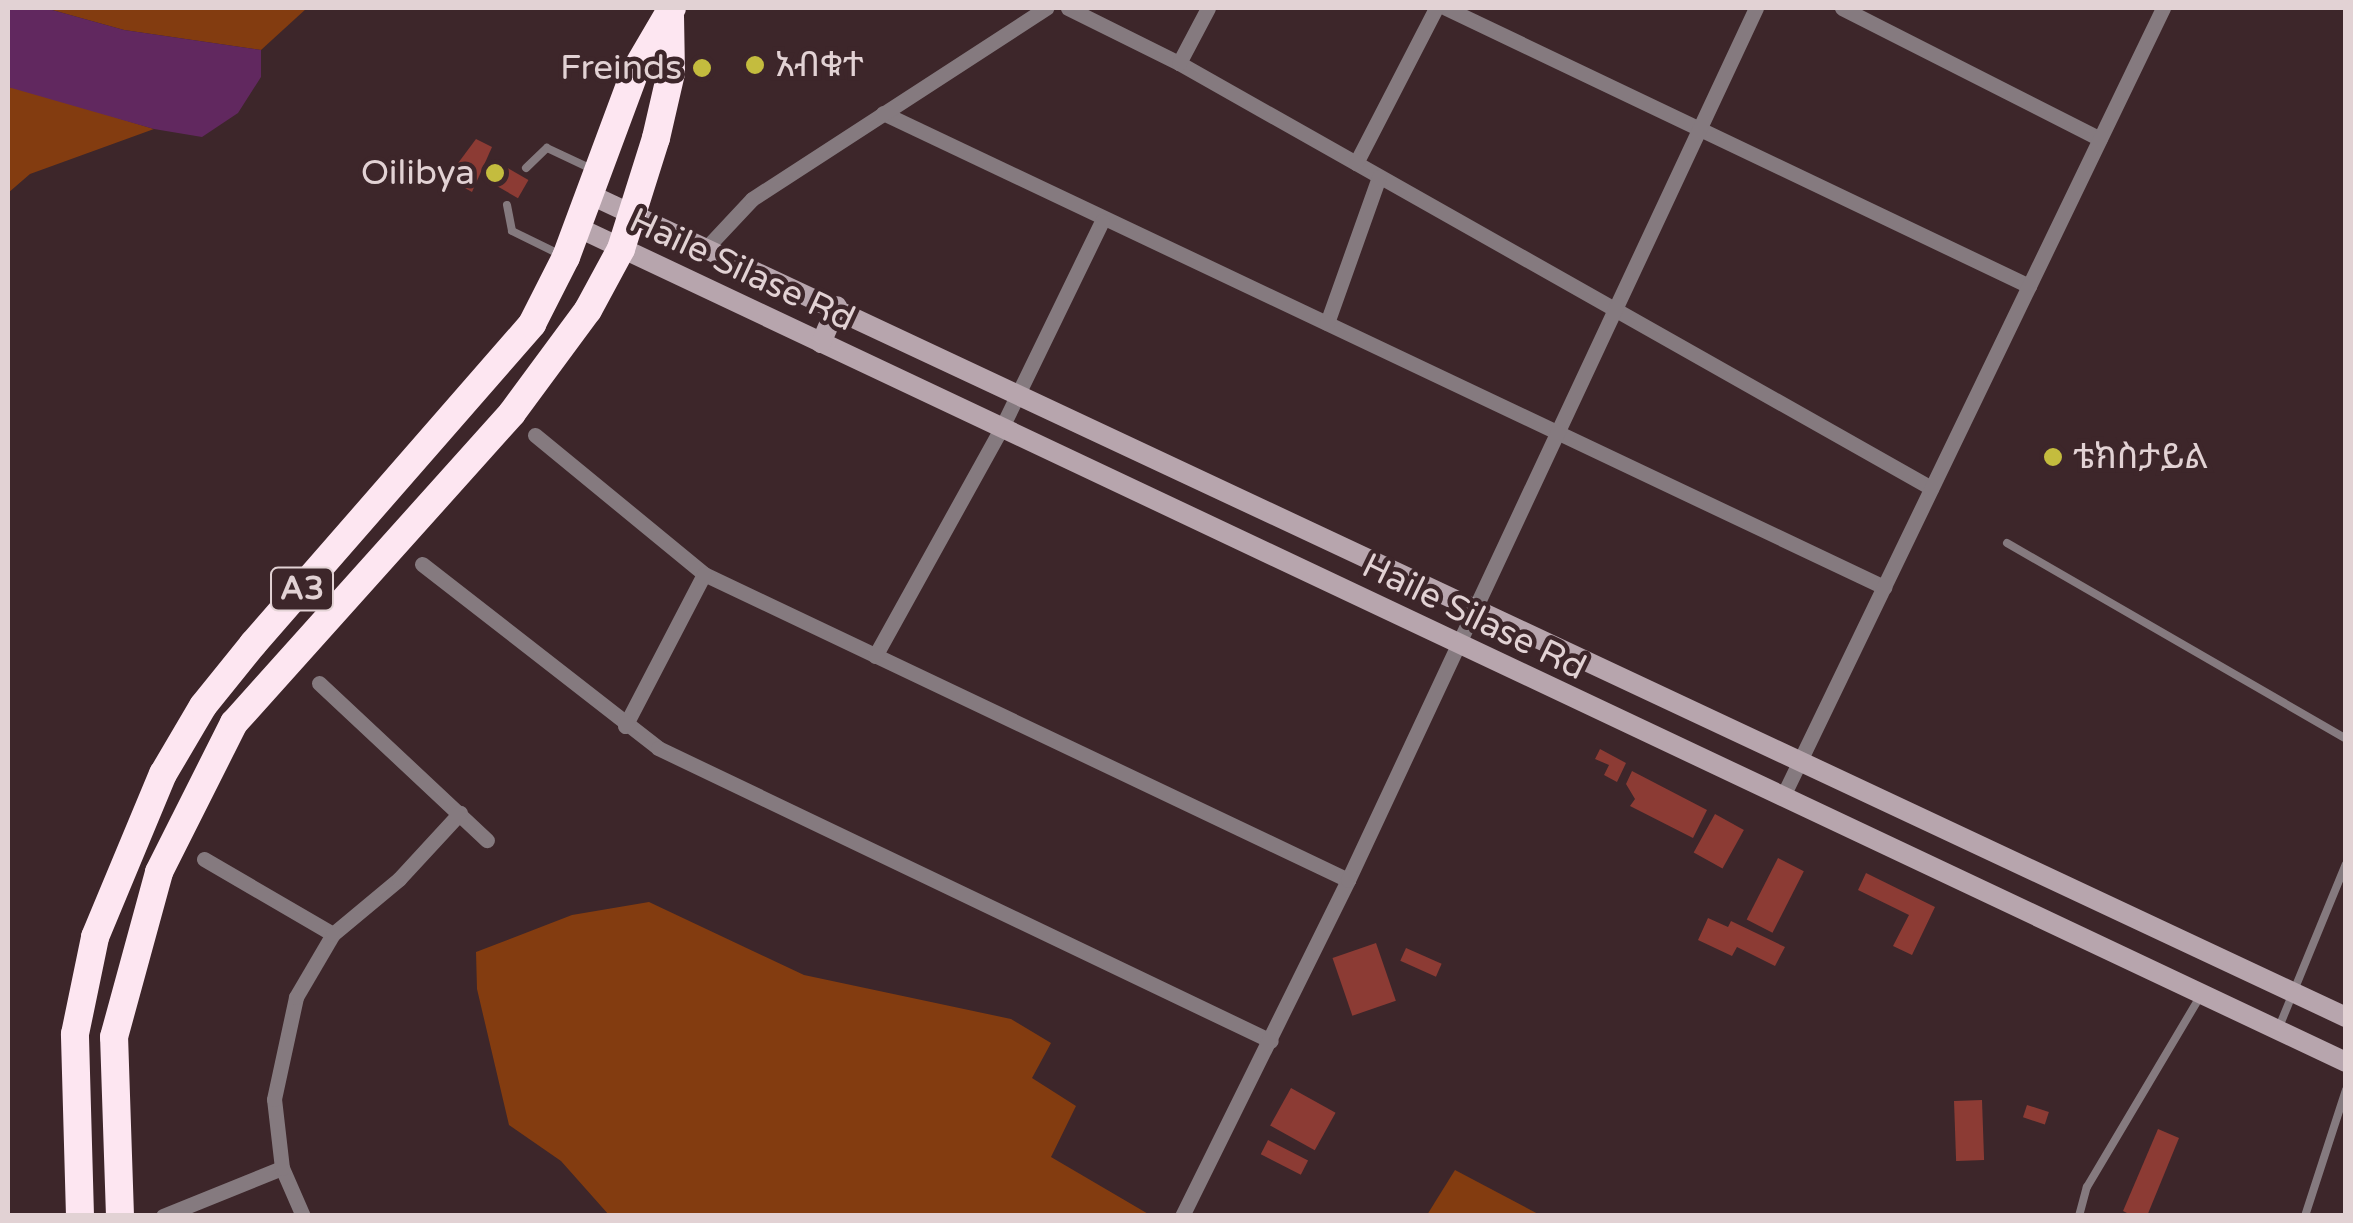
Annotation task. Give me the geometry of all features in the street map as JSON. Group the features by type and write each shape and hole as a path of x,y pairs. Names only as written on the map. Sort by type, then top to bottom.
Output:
{"highway":[{"name":"A3","path":"80,1216 75,1034 94,937 125,854 203,706 253,644 485,384 532,324 566,258 635,70 671,11"},
{"name":"A3","path":"120,1216 114,1037 159,872 234,723 280,666 560,355 622,249 634,212 670,73 671,11"},
{"path":"253,644 280,666"},
{"path":"75,1034 114,1037"}],"main road":[{"name":"Haile Silase Rd","path":"595,183 634,212 2346,1017"},
{"name":"Haile Silase Rd","path":"577,228 1453,645 2346,1062"},
{"path":"820,342 838,306"}],"street":[{"path":"708,246 752,199 1046,8"},
{"path":"1068,8 1179,62 1932,488"},
{"path":"1179,62 1208,8"},
{"path":"1356,163 1436,8"},
{"path":"1446,8 1700,124 2029,286"},
{"path":"1182,1216 1348,880 1453,645 1756,8"},
{"path":"1842,8 2100,139"},
{"path":"1782,798 2163,8"},
{"path":"882,113 1102,221 1556,430 1884,587"},
{"path":"1327,323 1379,177"},
{"path":"874,656 1020,393 1102,221"},
{"path":"535,435 704,574 1348,880"},
{"path":"422,564 658,748 1271,1041"},
{"path":"625,726 704,574"},
{"path":"319,684 488,840"},
{"path":"303,1216 282,1168 274,1100 282,1048 296,997 332,934 399,879 460,813"},
{"path":"204,859 332,934"},
{"path":"163,1216 282,1168"}],"lane":[{"path":"526,168 547,148 595,183"},
{"path":"507,204 512,231 566,258"},
{"path":"2007,543 2346,739"},
{"path":"2278,1029 2346,864"},
{"path":"2078,1216 2087,1187 2202,995"},
{"path":"2305,1216 2346,1090"}],"shaded area":[{"path":"8,8 45,8 124,30 261,50 261,77 238,113 202,137 154,129 8,87"},
{"path":"45,8 307,8 261,50 124,30"},
{"path":"8,87 154,129 30,174 8,193"},
{"path":"649,902 804,975 1011,1019 1051,1043 1032,1078 1076,1106 1051,1157 1150,1215 609,1215 561,1161 509,1125 477,989 476,952 572,915"},
{"path":"1455,1170 1540,1215 1427,1215"}],"building":[{"path":"476,139 492,147 472,192 447,178"},
{"path":"499,163 528,180 518,198 488,181"},
{"path":"1600,749 1626,763 1617,782 1604,775 1609,765 1595,759"},
{"path":"1632,771 1707,810 1693,838 1630,806 1635,799 1626,784"},
{"path":"1715,814 1744,830 1723,868 1694,852"},
{"path":"1778,858 1804,871 1773,933 1747,919"},
{"path":"1866,873 1935,907 1912,955 1893,946 1909,915 1858,890"},
{"path":"1708,918 1728,927 1731,921 1785,947 1775,966 1737,947 1732,956 1698,940"},
{"path":"1376,943 1396,1001 1352,1016 1333,958"},
{"path":"1406,948 1442,964 1436,977 1400,961"},
{"path":"1291,1088 1336,1113 1315,1150 1270,1126"},
{"path":"1982,1100 1984,1160 1956,1161 1954,1101"},
{"path":"2027,1105 2049,1112 2045,1124 2023,1117"},
{"path":"2158,1129 2179,1138 2147,1216 2133,1216 2123,1211"},
{"path":"1268,1140 1308,1160 1301,1175 1261,1154"}],"place":[{"name":"አብቁተ","path":"755,65"},
{"name":"Freinds","path":"702,68"},
{"name":"Oilibya","path":"495,173"},
{"name":"ቴክስታይል","path":"2053,457"}]}
